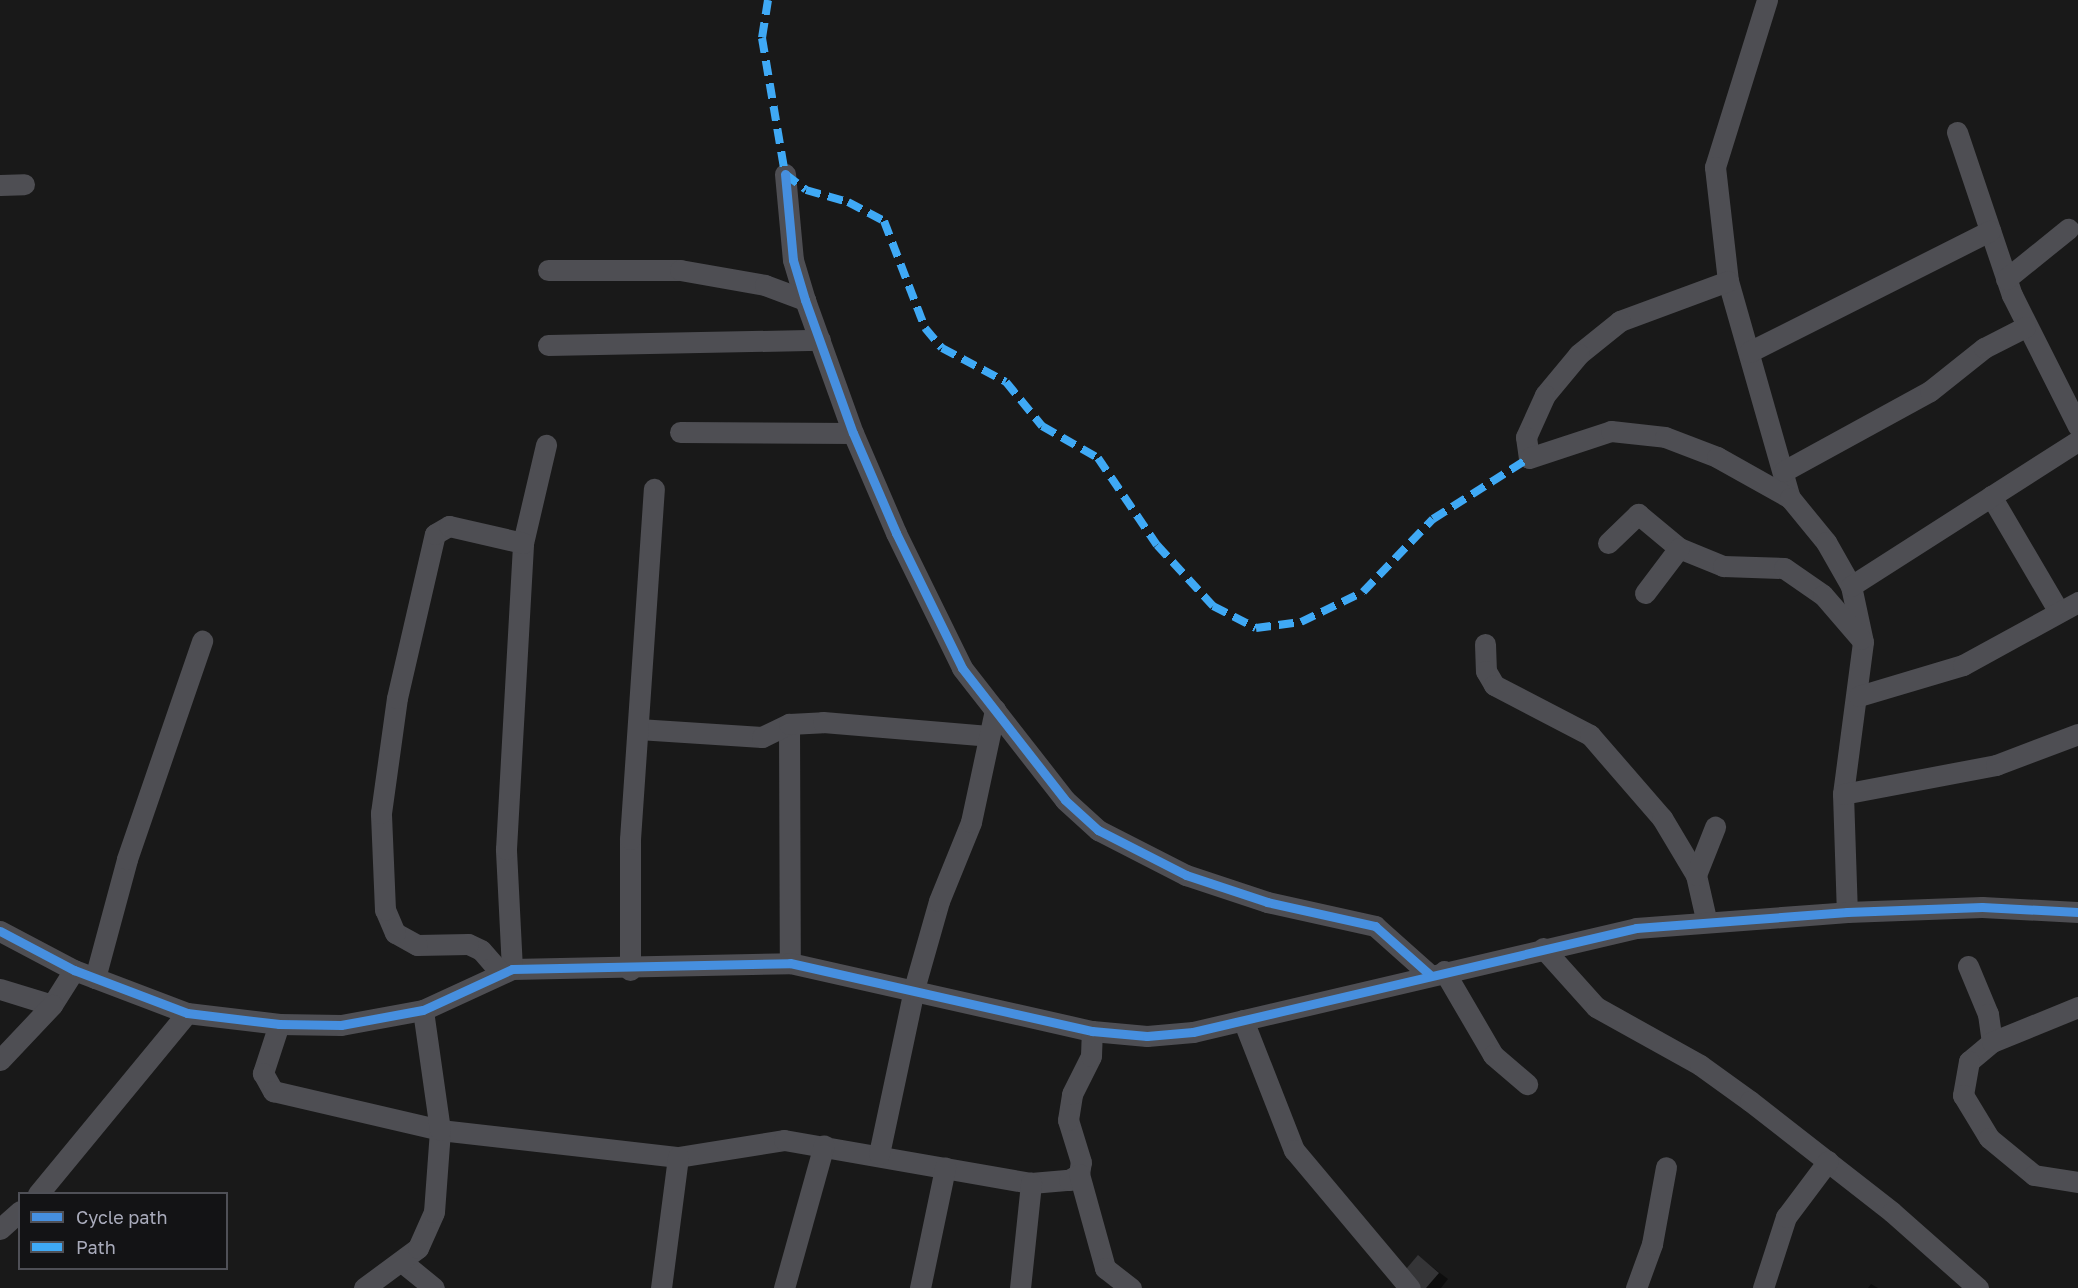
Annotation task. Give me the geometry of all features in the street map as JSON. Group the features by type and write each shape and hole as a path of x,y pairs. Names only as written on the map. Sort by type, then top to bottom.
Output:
{"street":[{"path":"1767,0 1714,167 1728,281 1791,498"},
{"path":"1958,132 2006,279 2025,327 2078,426"},
{"path":"785,174 793,260 853,433 950,649 1065,800 1098,830 1186,875 1267,902 1375,926 1437,973 1493,1055 1527,1084"},
{"path":"0,185 24,184"},
{"path":"2006,279 2068,229"},
{"path":"1749,352 1990,231"},
{"path":"548,270 680,270 765,285 806,300"},
{"path":"1728,281 1620,321 1579,354 1545,395 1526,437 1529,458 1611,431 1665,437 1717,457 1791,498 1826,542 1851,586 1863,642 1859,696 1844,794 1847,912"},
{"path":"1784,471 1930,391 1984,348 2025,327"},
{"path":"548,345 820,340"},
{"path":"680,432 853,433"},
{"path":"1851,586 2078,441"},
{"path":"507,971 506,849 523,543 546,445"},
{"path":"630,970 630,839 654,489"},
{"path":"1991,496 2059,612"},
{"path":"1608,543 1638,514 1679,548 1723,566 1784,568 1803,576 1863,642"},
{"path":"507,971 481,950 468,944 417,945 395,933 385,910 381,813 397,698 435,534 449,526 523,543"},
{"path":"1646,593 1679,548"},
{"path":"1859,696 1963,665 2078,602"},
{"path":"95,978 127,859 202,640"},
{"path":"1485,644 1486,671 1494,685 1590,735 1662,818 1696,875 1706,919"},
{"path":"879,1154 914,989 939,901 971,822 995,710"},
{"path":"638,729 762,737 789,724 988,736"},
{"path":"789,724 790,963"},
{"path":"1844,794 1952,776 2078,734"},
{"path":"1696,875 1715,827"},
{"path":"0,931 74,970 187,1013 279,1024 341,1025 423,1010 507,971 630,970 790,963 914,989 1092,1031 1167,1036 1543,948 1706,919 1982,907 2078,912"},
{"path":"1543,948 1596,1007 1700,1065 1828,1161 1978,1288"},
{"path":"1968,966 1988,1014 1992,1042"},
{"path":"0,1060 52,1005 74,970"},
{"path":"0,989 52,1005"},
{"path":"2078,1007 1992,1042 1969,1061 1963,1095 1984,1130 2034,1175 2078,1182"},
{"path":"364,1288 418,1248 434,1212 440,1130 423,1010"},
{"path":"40,1192 187,1013"},
{"path":"1243,1020 1294,1150 1410,1288"},
{"path":"279,1024 263,1073 273,1091 440,1130 678,1157 761,1140 824,1145 1031,1183 1070,1180 1079,1174"},
{"path":"1092,1031 1091,1056 1072,1094 1068,1120 1081,1162 1079,1174 1102,1260 1131,1288"},
{"path":"784,1288 824,1145"},
{"path":"661,1288 678,1157"},
{"path":"1763,1288 1786,1217 1828,1161"},
{"path":"1636,1288 1652,1244 1666,1167"},
{"path":"920,1288 945,1168"},
{"path":"1020,1288 1031,1183"},
{"path":"0,1229 18,1213"},
{"path":"402,1262 434,1288"}],"building":[{"path":"1418,1255 1439,1273 1426,1288 1416,1288 1401,1275"}],"marked path":[{"path":"768,0 762,38 785,174 806,190 848,202 884,221 925,328 942,348 1006,382 1042,426 1098,458 1157,545 1213,606 1256,628 1301,622 1363,592 1433,519 1529,458"}],"cycle path":[{"path":"785,174 793,260 805,300 853,433 896,533 962,668 1065,800 1098,830 1186,875 1267,902 1375,926 1430,975"},
{"path":"0,931 74,970 187,1013 279,1024 341,1025 423,1010 512,969 790,963 1092,1031 1147,1036 1193,1032 1636,928 1847,912 1982,907 2078,912"}]}
